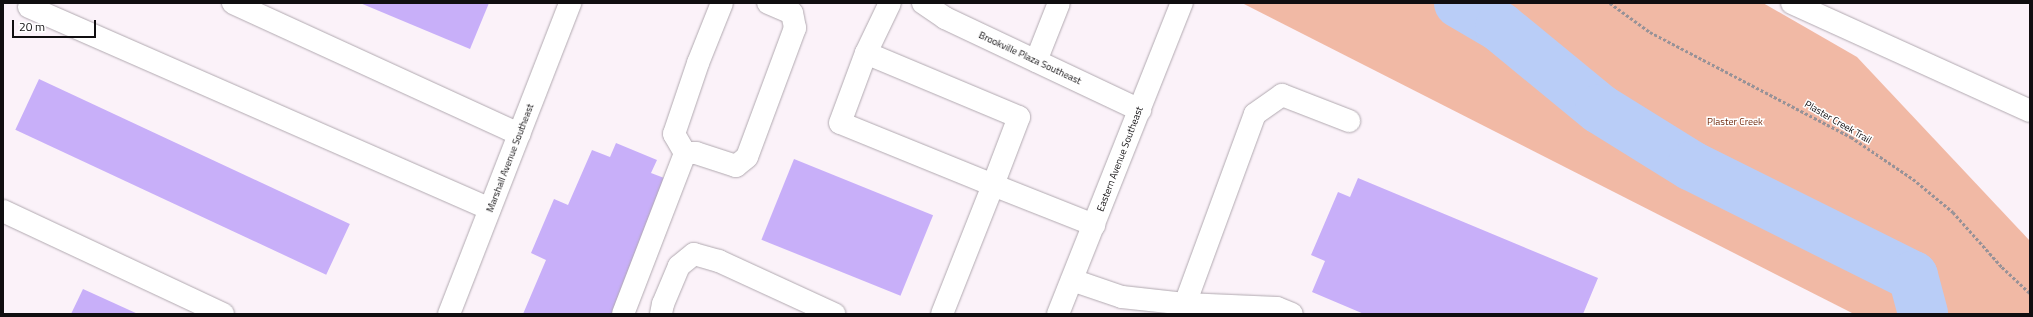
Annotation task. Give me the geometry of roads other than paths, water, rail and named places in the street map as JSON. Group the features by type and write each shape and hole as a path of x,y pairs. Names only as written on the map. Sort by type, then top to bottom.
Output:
{"street":[{"path":"233,3 519,134"},
{"name":"Marshall Avenue Southeast","path":"449,314 570,3"},
{"path":"622,314 684,153 674,134 698,63 722,3"},
{"path":"684,153 696,153 736,166 747,157 795,28 792,14 768,3"},
{"path":"890,3 866,53 840,123 1094,225"},
{"name":"Brookville Plaza Southeast","path":"923,3 944,18 1140,110"},
{"path":"1036,61 1059,3"},
{"name":"Eastern Avenue Southeast","path":"1058,314 1182,3"},
{"path":"1792,3 2030,111"},
{"path":"30,6 490,209"},
{"path":"866,53 1019,117 942,314"},
{"path":"1185,304 1255,114 1282,96 1349,121"},
{"path":"3,211 223,314"},
{"path":"661,314 662,304 679,266 694,254 719,261 834,314"},
{"path":"1072,280 1122,297 1185,304 1277,308 1292,314"}],"waterway":[{"name":"Plaster Creek","path":"1459,3 1500,27 1600,109 1692,166 1913,276 1923,314"}]}
